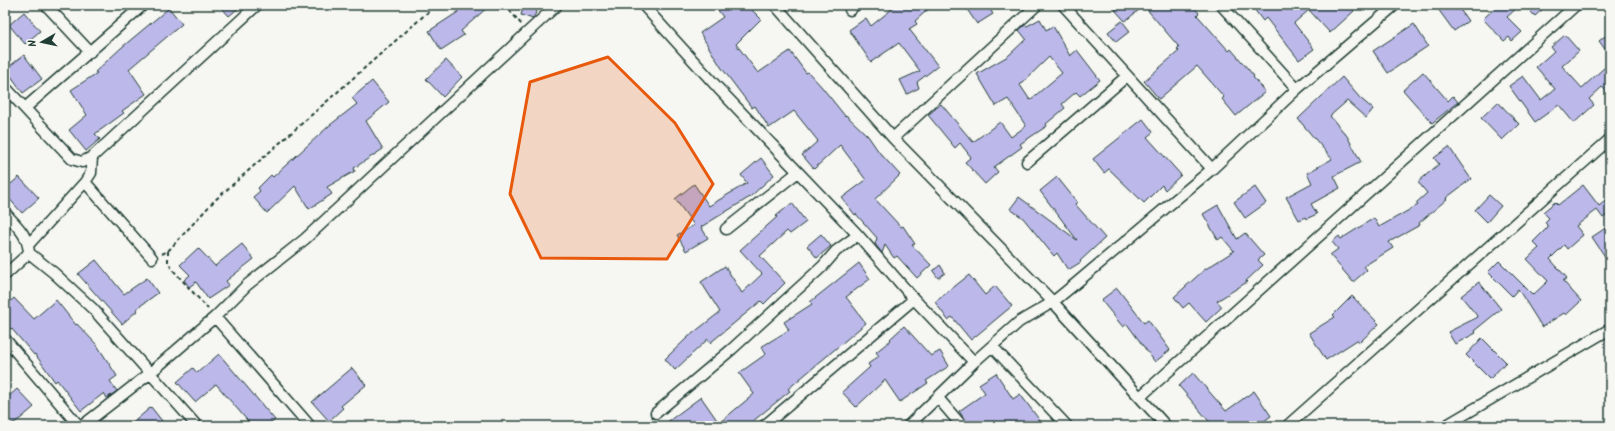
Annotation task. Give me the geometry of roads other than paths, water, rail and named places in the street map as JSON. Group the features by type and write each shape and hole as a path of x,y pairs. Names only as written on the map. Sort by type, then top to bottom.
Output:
{"street":[{"path":"46,5 90,52"},
{"path":"25,108 143,5"},
{"path":"5,87 72,159 82,162 92,157 257,5"},
{"path":"82,426 149,374 215,317 247,285 305,239 557,5"},
{"path":"643,5 858,235 914,299 974,362"},
{"path":"775,5 893,138 1053,302 1166,426"},
{"path":"893,138 1037,5"},
{"path":"1063,5 1212,169"},
{"path":"1222,5 1297,89"},
{"path":"1140,397 1576,5"},
{"path":"908,426 974,362 1019,322 1053,302 1212,169 1297,89 1389,7"},
{"path":"1027,162 1127,76"},
{"path":"1288,426 1610,139"},
{"path":"5,275 85,182 91,172 92,157"},
{"path":"726,229 798,172"},
{"path":"85,182 152,258"},
{"path":"5,214 25,235 29,248 93,309 149,374 197,426"},
{"path":"656,413 732,349 823,266 836,252 858,235"},
{"path":"764,426 914,299"},
{"path":"215,317 310,426"},
{"path":"1445,426 1610,329"},
{"path":"5,339 79,426"},
{"path":"992,346 1066,426"},
{"path":"938,398 962,426"}]}
